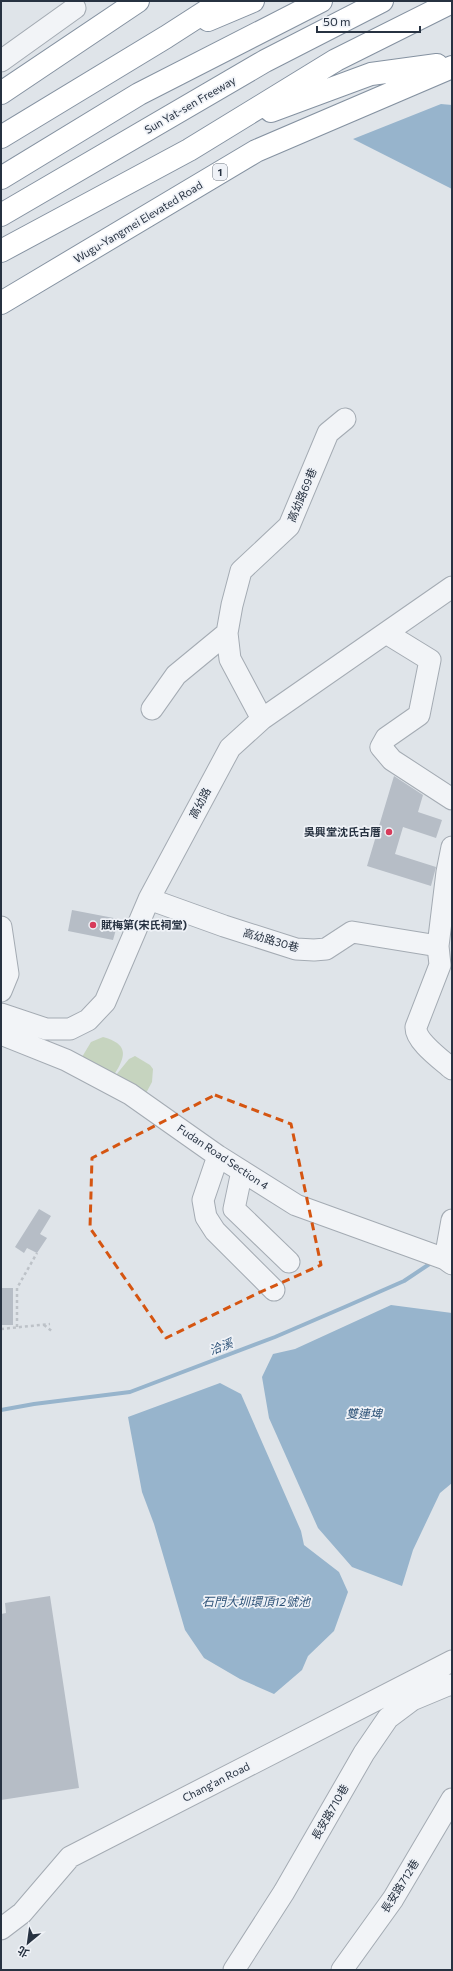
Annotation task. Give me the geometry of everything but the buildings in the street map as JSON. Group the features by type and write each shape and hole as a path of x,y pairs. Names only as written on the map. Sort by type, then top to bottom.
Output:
{"highway":[{"path":"1,94 138,1"},
{"path":"1,136 166,37 222,1"},
{"path":"166,37 253,1"},
{"path":"1,178 139,94 321,1"},
{"name":"Sun Yat-sen Freeway","path":"1,215 265,61 382,1"},
{"path":"1,252 189,150 336,60 452,2"},
{"path":"226,127 371,74 439,64 452,66"},
{"name":"Wugu-Yangmei Elevated Road","path":"1,304 256,151 452,66"}],"street":[{"path":"1,61 74,8"},
{"name":"高幼路69巷","path":"262,719 230,659 227,633 232,604 241,571 288,526 328,433 345,419"},
{"name":"高幼路","path":"1,1014 46,1030 70,1029 88,1020 105,1002 149,899 230,748 262,719 452,587"},
{"path":"152,709 176,675 227,633"},
{"path":"386,633 430,660 419,715 386,738 381,747 392,760 451,798"},
{"path":"452,847 447,872 438,946 440,966 416,1027 416,1032 421,1040 452,1069"},
{"name":"高幼路30巷","path":"149,899 224,926 296,949 326,949 352,932 438,946"},
{"path":"1,927 8,974 1,991"},
{"name":"Fudan Road Section 4","path":"1,1034 66,1060 130,1094 218,1156 296,1205 448,1262"},
{"path":"218,1156 203,1200 206,1217 215,1231 274,1290"},
{"path":"242,1171 234,1209 289,1262"},
{"path":"448,1262 452,1220"},
{"name":"Chang'an Road","path":"1,1929 22,1913 70,1857 452,1661"},
{"name":"長安路710巷","path":"234,1970 284,1892 364,1753 388,1718 412,1700 452,1685"},
{"name":"長安路712巷","path":"342,1970 393,1899 452,1799"}],"path":[{"path":"17,1327 17,1288 37,1254"},
{"path":"44,1324 53,1332"},
{"path":"1,1329 50,1324"}],"highlighted area":[{"path":"215,1095 291,1124 321,1265 254,1295 166,1338 90,1228 92,1158"}],"green space":[{"path":"103,1037 117,1043 123,1051 121,1062 114,1075 82,1057 91,1042"},
{"path":"135,1056 150,1065 153,1069 152,1082 145,1095 116,1075 129,1059"}],"water":[{"path":"441,104 452,105 452,189 353,139"},
{"name":"雙連埤","path":"391,1305 452,1313 452,1483 440,1493 413,1550 402,1586 352,1567 318,1528 269,1418 262,1377 273,1354 295,1349"},
{"name":"石門大圳環頂12號池","path":"220,1383 241,1394 301,1531 304,1545 339,1572 348,1592 334,1631 308,1656 302,1670 274,1694 240,1679 204,1658 185,1630 154,1524 142,1492 128,1417"}],"waterway":[{"name":"洽溪","path":"1,1410 34,1404 130,1392 275,1337 347,1306 404,1281 434,1261"}],"place":[{"name":"吳興堂沈氏古厝","path":"389,832"},
{"name":"賦梅第(宋氏祠堂)","path":"93,925"}]}
